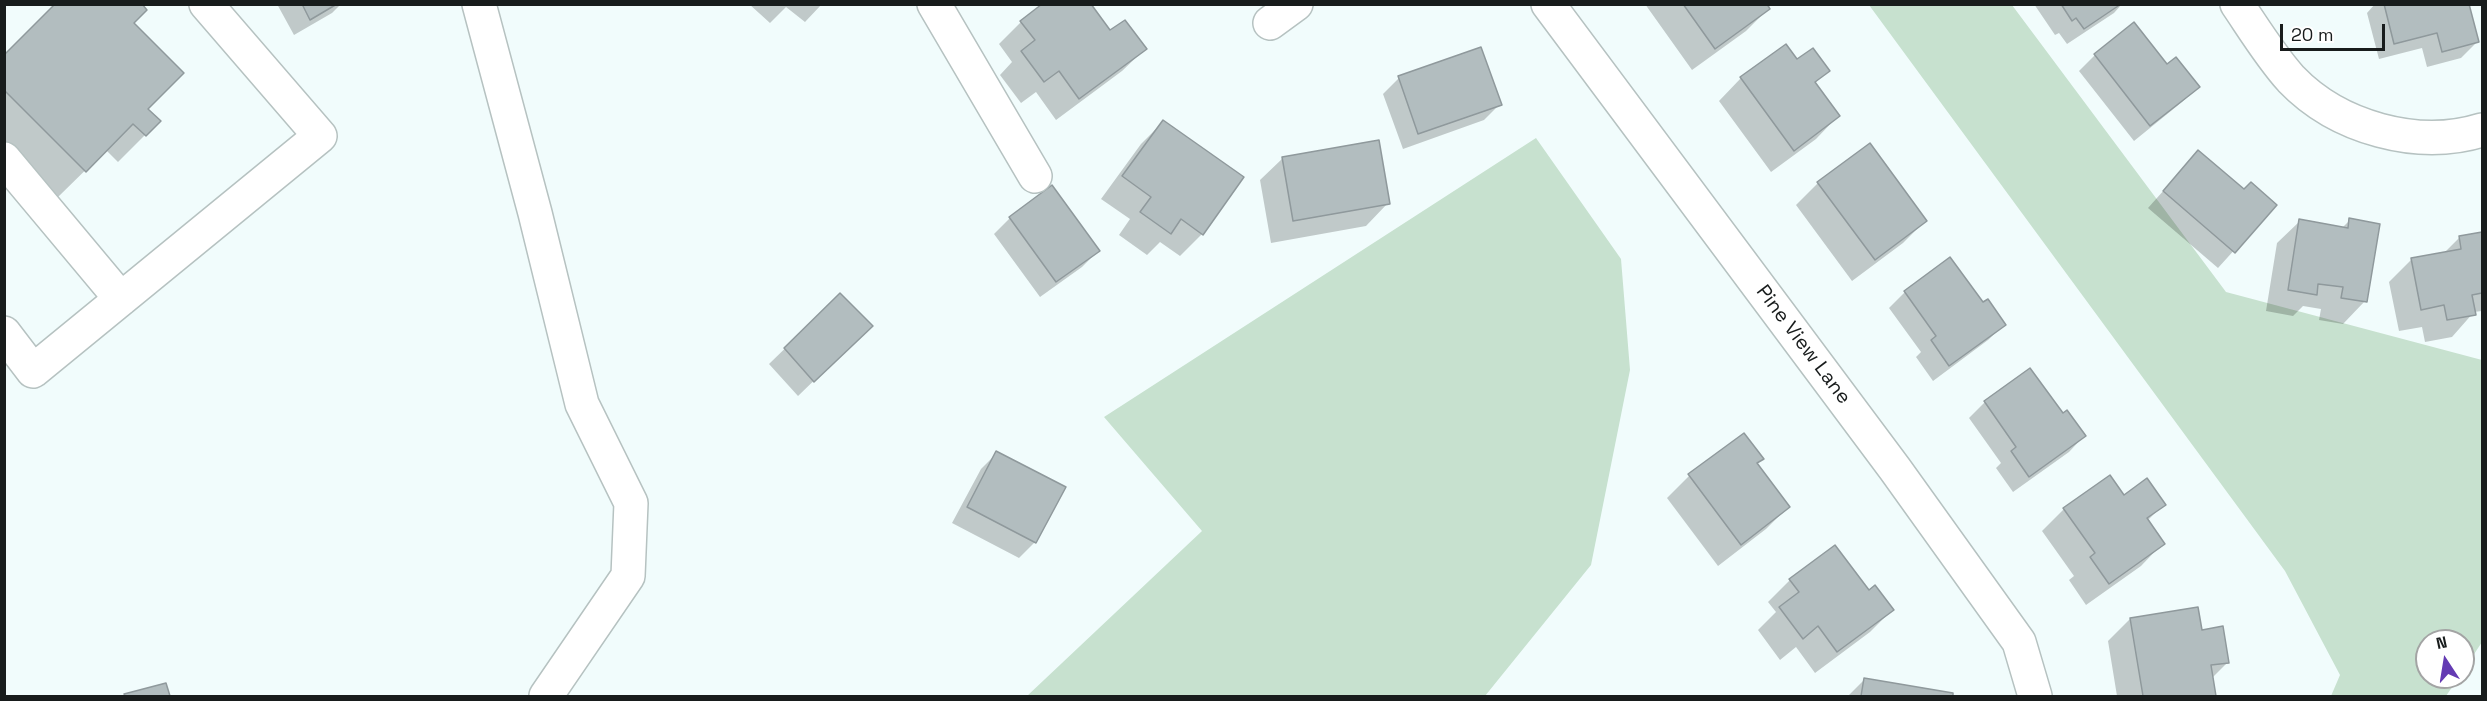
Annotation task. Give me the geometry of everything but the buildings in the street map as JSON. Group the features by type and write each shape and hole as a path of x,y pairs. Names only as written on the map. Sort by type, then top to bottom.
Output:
{"street":[{"path":"4,333 33,371 320,136 206,4"},
{"path":"479,4 536,213 582,404 631,503 628,576 546,696"},
{"path":"934,4 1035,176"},
{"name":"Pine View Lane","path":"1548,4 1895,469 2019,642 2035,696"},
{"path":"2237,4 2291,79 2337,115 2381,130 2422,138 2482,130"},
{"path":"4,159 121,299"}],"green space":[{"path":"1869,5 2012,5 2226,292 2482,360 2482,642 2475,653 2475,629 2415,629 2415,689 2451,689 2446,696 2331,696 2340,675 2285,571"},
{"path":"1536,138 1621,259 1630,370 1591,565 1485,696 1027,696 1202,531 1104,417"}]}
